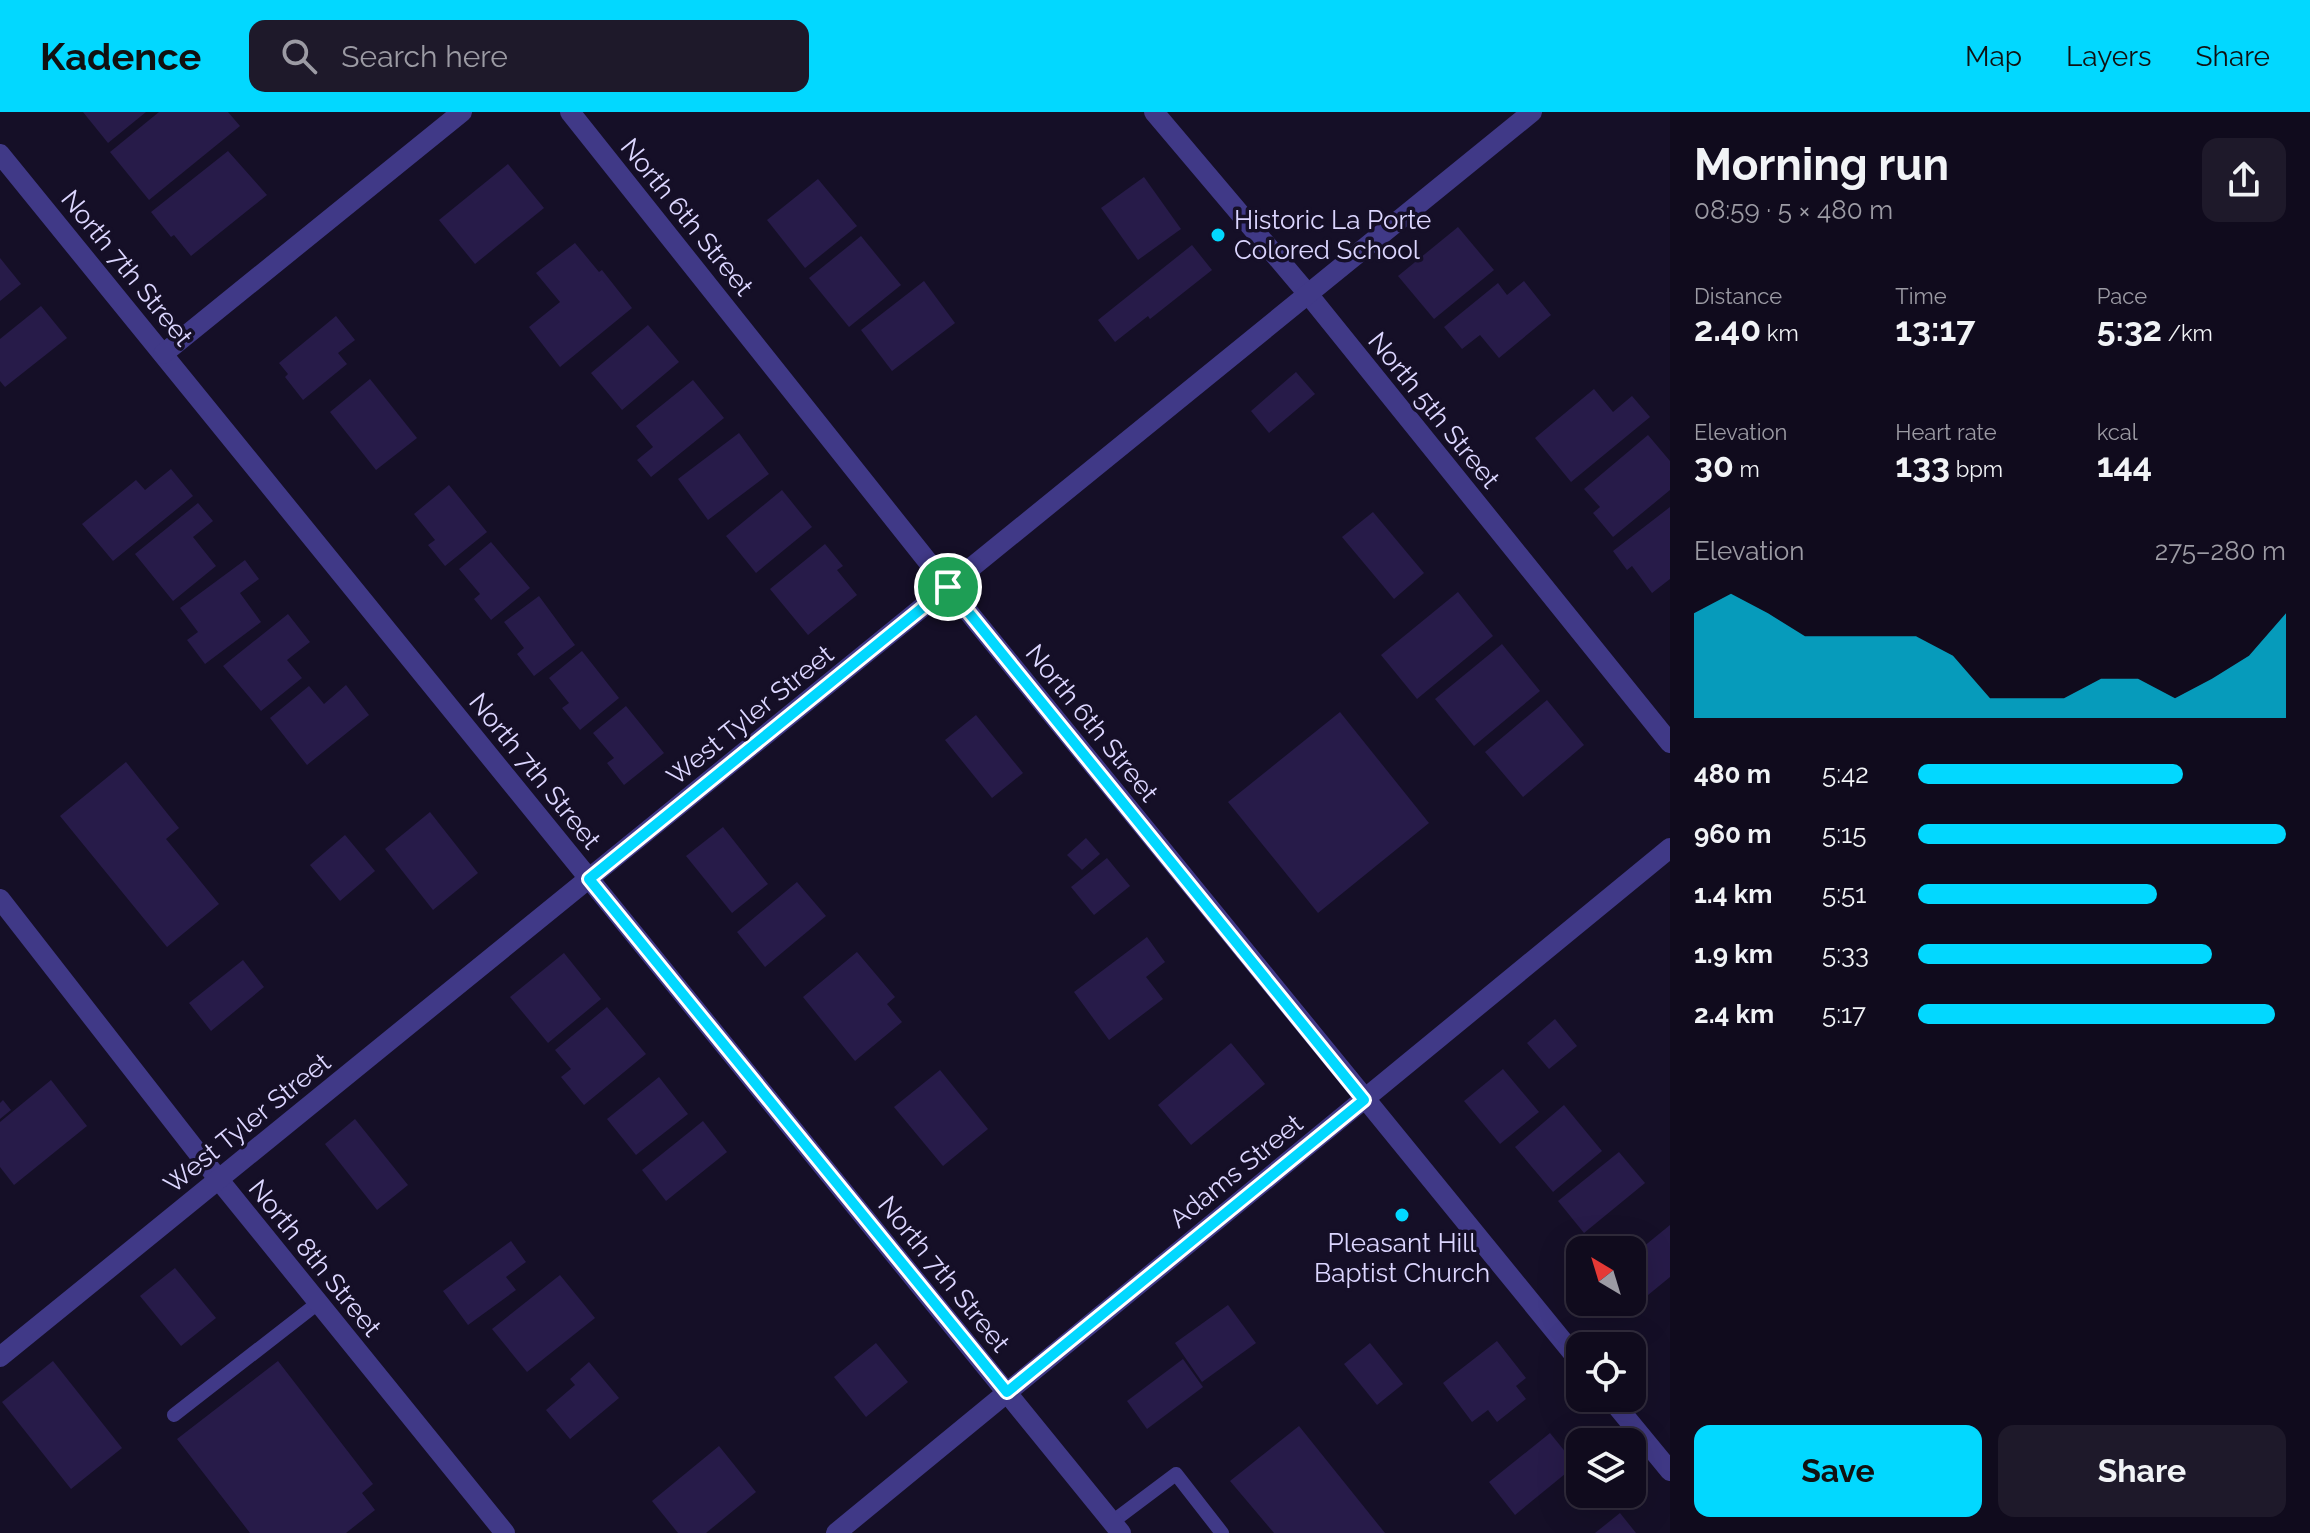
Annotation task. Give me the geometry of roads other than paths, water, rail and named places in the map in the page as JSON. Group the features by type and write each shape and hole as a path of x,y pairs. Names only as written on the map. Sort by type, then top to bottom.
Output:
{"street":[{"path":"163,354 462,112"},
{"name":"North 6th Street","path":"570,112 948,587 1566,1345"},
{"name":"North 5th Street","path":"1154,112 1308,294 1670,743"},
{"name":"West Tyler Street","path":"0,1357 1532,112"},
{"name":"North 7th Street","path":"0,154 1116,1528"},
{"name":"Adams Street","path":"836,1533 1670,848"},
{"name":"North 8th Street","path":"0,899 219,1180 505,1533"},
{"path":"1622,1412 1670,1471"}],"lane":[{"path":"174,1415 318,1303"},
{"path":"1116,1528 1176,1474 1222,1533"}],"place":[{"name":"Historic La Porte Colored School","path":"1218,235"},
{"name":"Pleasant Hill Baptist Church","path":"1402,1215"}]}
